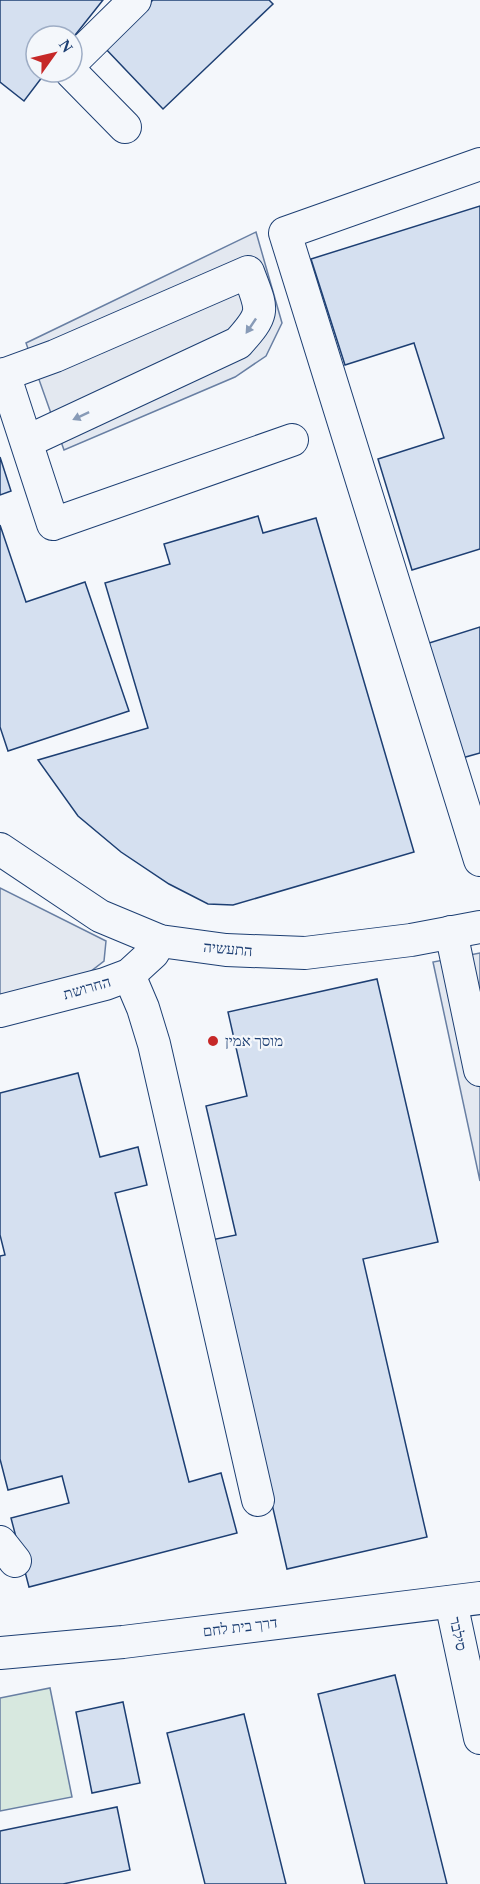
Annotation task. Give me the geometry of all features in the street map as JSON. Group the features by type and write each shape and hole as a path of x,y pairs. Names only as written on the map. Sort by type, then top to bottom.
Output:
{"street":[{"path":"84,50 135,0"},
{"path":"83,84 125,127"},
{"path":"480,164 285,233 480,860"},
{"path":"28,441 238,343 255,324 261,306 248,272 55,356 2,375 28,441 53,524 292,440"},
{"name":"התעשיה","path":"0,849 100,916 160,941 226,950 305,953 411,940 465,930"},
{"path":"465,930 480,1070"},
{"name":"החרושת","path":"0,1011 105,984 129,975 153,953 160,941"},
{"path":"129,975 143,1008 154,1044 258,1500"},
{"name":"דרך בית לחם","path":"0,1653 123,1642 465,1600"},
{"name":"סילבר","path":"465,1600 480,1738"}],"shaded area":[{"path":"256,232 282,323 266,356 235,377 64,450 26,343"},
{"path":"0,888 106,941 104,961 82,978 0,997"},
{"path":"480,953 480,1181 433,962"},
{"path":"50,1688 72,1797 0,1811 0,1698"}],"building":[{"path":"0,0 103,0 84,24 24,24 24,84 37,84 24,101 0,82"},
{"path":"153,0 269,0 273,4 163,109 104,47"},
{"path":"480,206 480,549 412,570 378,459 444,438 414,343 345,365 311,259"},
{"path":"0,457 11,491 0,495"},
{"path":"258,516 263,533 316,518 414,852 233,905 208,904 169,884 121,852 78,816 38,760 148,728 105,583 170,564 164,544"},
{"path":"0,525 26,602 85,582 129,711 8,751 0,727"},
{"path":"480,627 480,753 462,758 426,644"},
{"path":"377,979 438,1242 363,1259 427,1537 287,1569 211,1240 236,1235 206,1106 247,1096 228,1012"},
{"path":"78,1073 100,1157 138,1147 147,1185 115,1193 189,1482 221,1473 237,1533 29,1587 11,1518 69,1503 62,1476 8,1490 0,1459 0,1256 5,1255 0,1235 0,1093"},
{"path":"395,1675 447,1884 365,1884 318,1694"},
{"path":"123,1702 140,1783 92,1793 76,1712"},
{"path":"244,1714 286,1884 205,1884 167,1733"},
{"path":"117,1807 130,1870 63,1884 0,1884 0,1831"}],"place":[{"name":"מוסך אמין","path":"213,1041"}]}
